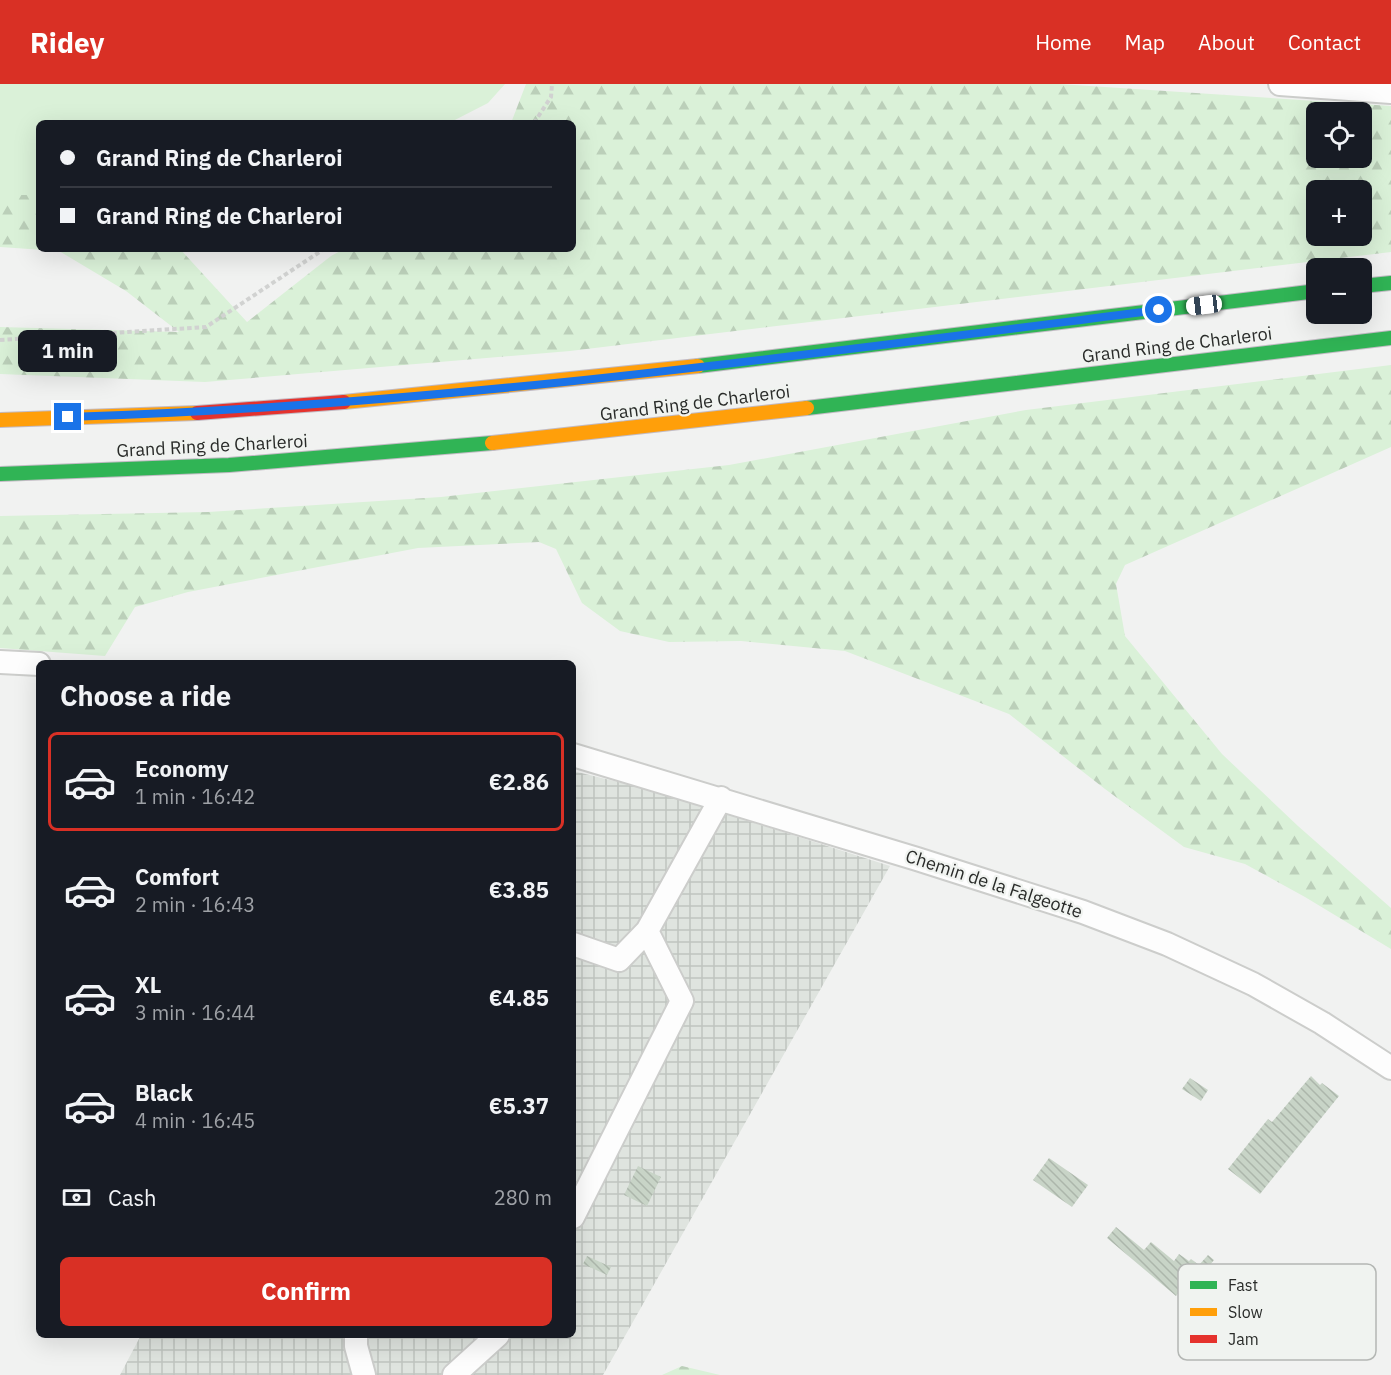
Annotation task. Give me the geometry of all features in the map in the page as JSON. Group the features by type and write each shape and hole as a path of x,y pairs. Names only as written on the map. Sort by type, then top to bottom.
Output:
{"highway":[{"path":"1372,284 1391,283"},
{"name":"Grand Ring de Charleroi","path":"0,420 221,411 448,393 685,369 1306,292"},
{"name":"Grand Ring de Charleroi","path":"0,474 229,465 459,447 696,422 1391,338"}],"street":[{"path":"1280,84 1391,92"},
{"path":"0,662 36,664"},
{"name":"Chemin de la Falgeotte","path":"576,755 1083,912 1167,944 1263,989 1322,1023 1391,1068"},
{"path":"576,945 619,960 647,932 721,798"},
{"path":"576,1210 682,1001 647,932"},
{"path":"356,1338 364,1375"},
{"path":"454,1375 495,1338"}],"path":[{"path":"536,120 551,97 552,84"},
{"path":"0,340 206,327 319,252"}],"shaded area":[{"path":"576,772 651,790 890,866 603,1375 120,1375 139,1338 576,1338"}],"green space":[{"path":"0,84 505,84 488,103 455,120 36,120 36,195 0,195"},
{"path":"526,84 1059,84 1331,102 1306,102 1306,168 1372,168 1372,105 1391,106 1391,252 1341,258 1306,258 1306,262 570,351 205,382 0,374 0,327 179,332 126,291 61,252 183,252 247,322 338,252 576,252 576,120 512,120"},
{"path":"0,195 36,195 36,249 0,247"},
{"path":"1391,365 1391,447 1125,565 1116,584 1125,636 1222,754 1298,826 1391,908 1391,949 1245,864 1184,847 1009,714 845,651 741,641 669,642 620,631 582,603 556,549 539,542 418,548 188,592 135,607 105,656 0,648 0,516 208,512 441,497 729,465 1026,410"},
{"path":"682,1366 720,1375 662,1375"}],"building":[{"path":"1311,1076 1320,1085 1322,1083 1339,1096 1260,1194 1228,1169 1268,1119 1272,1122"},
{"path":"1190,1078 1208,1090 1201,1101 1182,1089"},
{"path":"1049,1158 1088,1185 1072,1207 1033,1180"},
{"path":"638,1166 661,1177 647,1206 624,1195"},
{"path":"1116,1227 1144,1250 1151,1242 1174,1261 1179,1254 1198,1264 1178,1264 1178,1294 1176,1296 1107,1238"},
{"path":"1208,1255 1214,1260 1211,1264 1200,1264"},
{"path":"587,1256 611,1267 607,1275 583,1264"}],"traffic: fast":[{"path":"1372,285 1391,283"},
{"path":"698,366 1306,292"},
{"path":"807,408 1391,338"},
{"path":"0,474 229,465 492,443"}],"traffic: slow":[{"path":"344,402 698,366"},
{"path":"492,443 807,408"},
{"path":"0,420 197,413"}],"traffic: jam":[{"path":"197,413 344,402"}],"route":[{"path":"68,417 221,411 448,393 685,369 1159,310"}]}
